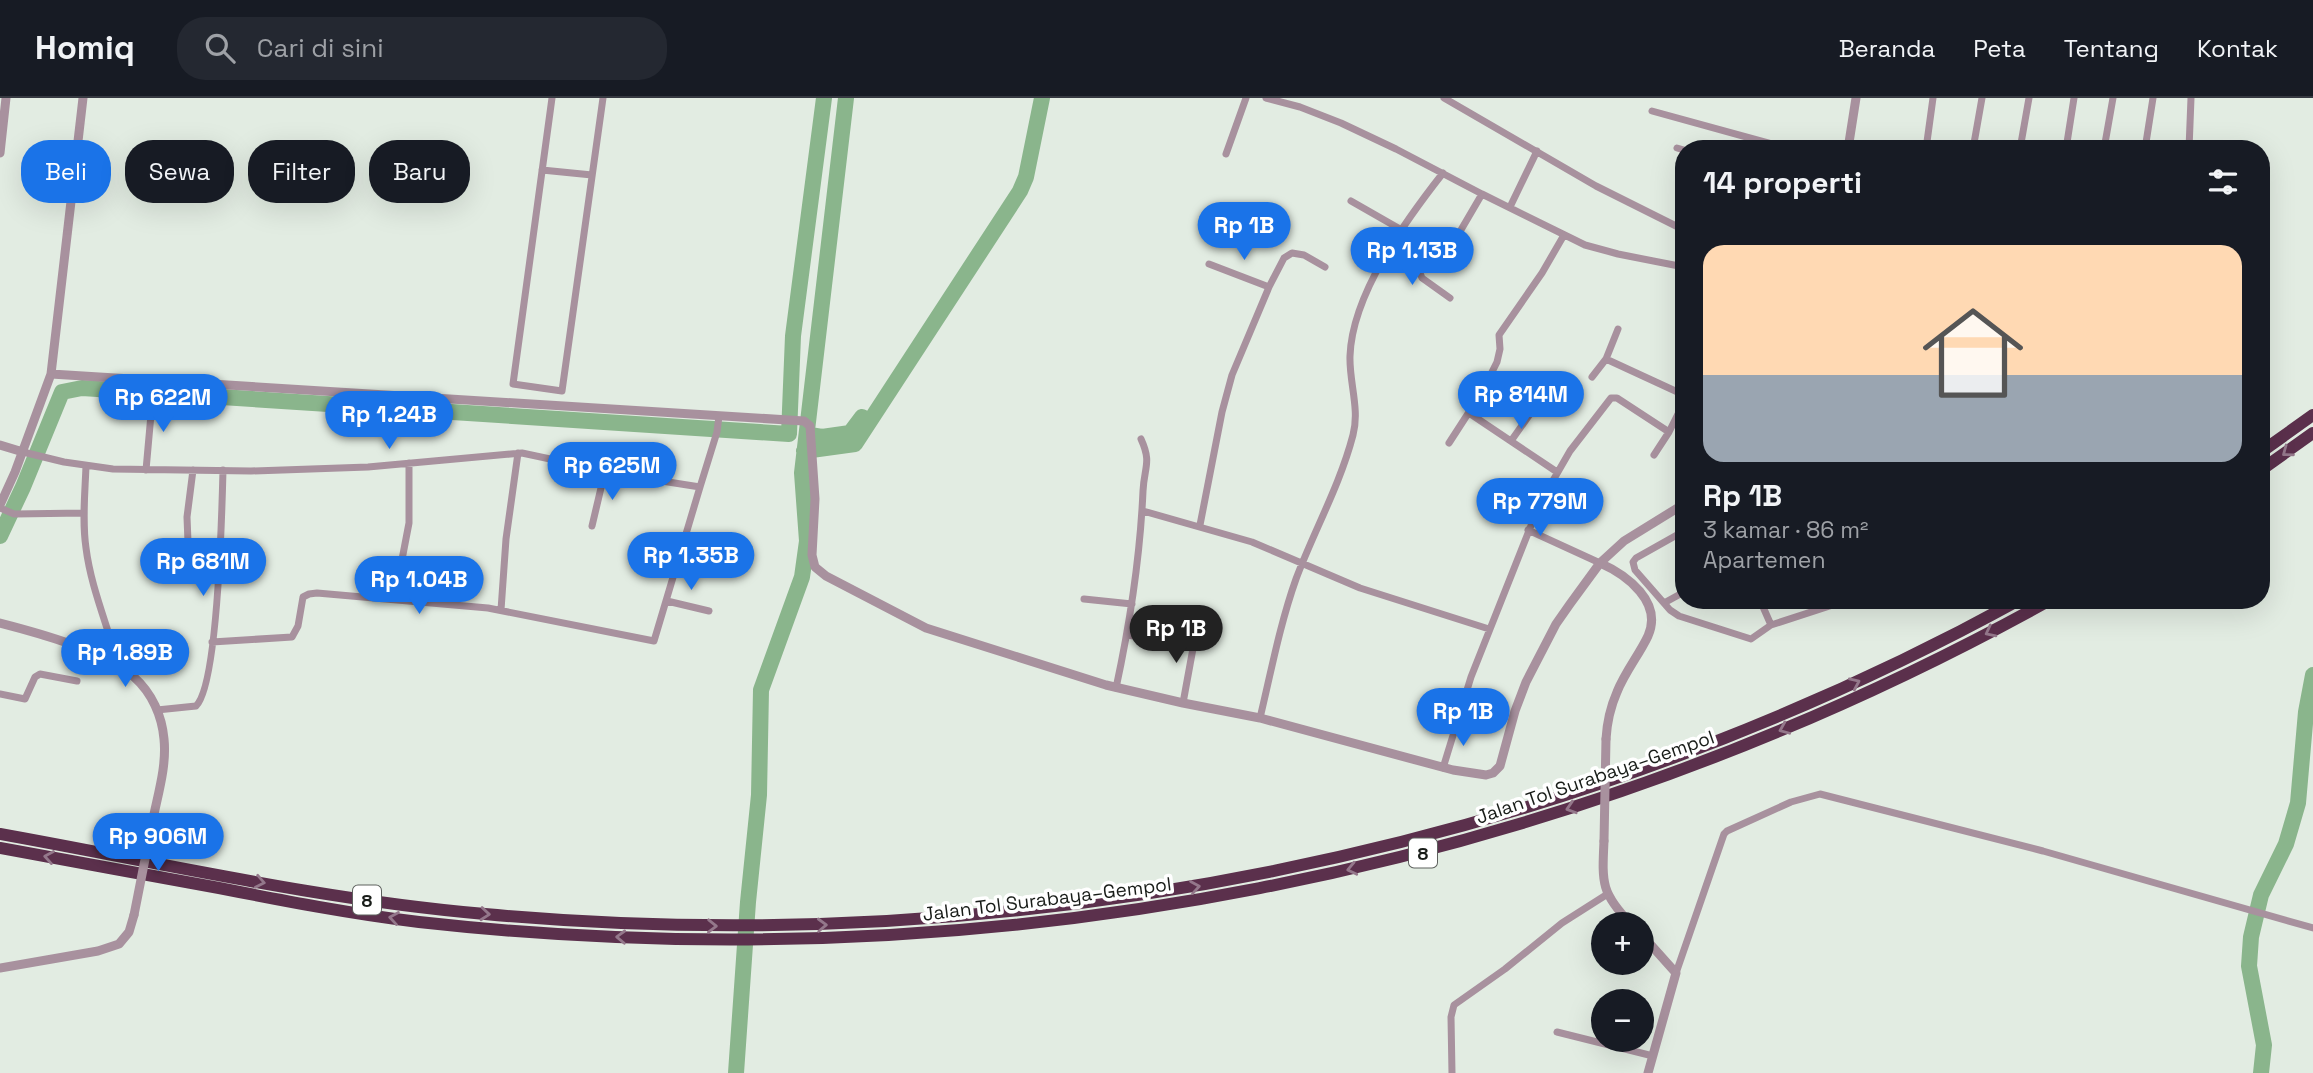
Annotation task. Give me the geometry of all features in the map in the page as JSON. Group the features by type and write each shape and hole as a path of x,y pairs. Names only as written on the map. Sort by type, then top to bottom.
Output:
{"highway":[{"path":"2270,446 2313,415"},
{"path":"2270,464 2313,433"},
{"name":"Jalan Tol Surabaya–Gempol","path":"0,834 328,895 480,914 568,921 738,927 895,922 1112,899 1208,885 1432,834 1646,768 1766,722 1886,669 2003,609"},
{"name":"Jalan Tol Surabaya–Gempol","path":"0,848 299,904 414,921 582,936 752,941 919,933 1038,922 1161,907 1305,880 1423,853 1650,782 1877,689 2033,609"}],"street":[{"path":"0,153 6,98"},
{"path":"83,98 51,374 26,452 1,507 12,513 84,513"},
{"path":"552,98 513,384 562,391 603,98"},
{"path":"1226,154 1246,98"},
{"path":"1266,98 1300,107 1341,123 1586,245 1675,265"},
{"path":"1444,98 1596,186 1675,226"},
{"path":"1849,140 1856,98"},
{"path":"1927,140 1933,98"},
{"path":"1975,140 1982,98"},
{"path":"2022,140 2029,98"},
{"path":"2067,140 2074,98"},
{"path":"2106,140 2113,98"},
{"path":"2146,140 2153,98"},
{"path":"2189,140 2191,98"},
{"path":"1652,111 1752,140"},
{"path":"1510,207 1537,151"},
{"path":"542,170 592,175"},
{"path":"1260,718 1283,620 1354,432 1356,409 1350,369 1351,341 1363,301 1400,229 1443,173"},
{"path":"1458,248 1458,235 1482,194"},
{"path":"1351,201 1400,229"},
{"path":"1449,443 1497,362 1499,335 1542,273 1564,235"},
{"path":"1200,526 1222,412 1232,375 1269,287 1284,258 1292,253 1304,255 1325,267"},
{"path":"1387,254 1401,258 1418,268 1422,278 1450,298"},
{"path":"1209,264 1269,287"},
{"path":"1592,377 1606,359 1618,329"},
{"path":"1606,359 1675,391"},
{"path":"51,374 719,418 804,421 808,424 813,451 815,499 812,555 815,567 821,573 926,628 1116,688 1260,718 1443,768 1486,775 1498,770 1515,711 1539,654 1556,624 1600,563 1624,541 1675,510"},
{"path":"146,470 154,382"},
{"path":"1443,768 1489,629 1528,530 1557,472 1611,398 1616,398 1669,432"},
{"path":"1511,441 1540,400"},
{"path":"1469,413 1557,472"},
{"path":"212,642 292,637 298,626 303,597 309,594 502,610 654,641 719,418"},
{"path":"1654,455 1675,420"},
{"path":"1116,688 1132,604 1143,511 1143,485 1148,459 1141,439"},
{"path":"0,444 37,456 86,466 146,470 368,467 518,453 699,487"},
{"path":"502,610 506,539 518,453"},
{"path":"398,600 400,570 409,523 409,463"},
{"path":"86,466 86,547 91,578 118,665"},
{"path":"188,542 187,517 193,470"},
{"path":"157,710 196,706 199,703 212,642 223,470"},
{"path":"592,526 605,471"},
{"path":"1143,511 1252,542 1360,588 1489,629"},
{"path":"1528,530 1620,574 1634,584 1645,597 1651,616 1649,634 1631,663 1611,706 1606,739 1603,869 1606,895 1621,912"},
{"path":"1675,536 1633,562 1635,570 1670,610 1679,616 1751,639 1771,625 1820,609"},
{"path":"1664,603 1675,597"},
{"path":"1084,599 1132,604"},
{"path":"667,601 709,611"},
{"path":"1764,609 1771,625"},
{"path":"0,623 61,642 118,665 149,694 163,729 165,751 134,915 125,938 119,944 98,951 0,968"},
{"path":"1183,704 1196,632"},
{"path":"1127,635 1168,642"},
{"path":"0,694 26,699 35,677 40,674 78,681"},
{"path":"1648,1073 1676,972 1724,834 1791,803 1820,794 2043,851 2313,928"},
{"path":"1452,1073 1451,1017 1454,1005 1505,969 1562,923 1606,895"},
{"path":"1654,948 1676,972"},
{"path":"1557,1032 1653,1056"}],"waterway":[{"path":"0,536 62,392 82,388 789,434 793,336 824,98"},
{"path":"736,1073 748,902 759,795 761,690 802,577 807,541 802,473 846,98"},
{"path":"804,451 855,444 1020,191 1026,177 1042,98"},
{"path":"810,435 822,437 850,433 862,417"},
{"path":"2261,1073 2264,1045 2249,966 2251,937 2261,895 2286,844 2298,803 2306,712 2313,675"}]}
